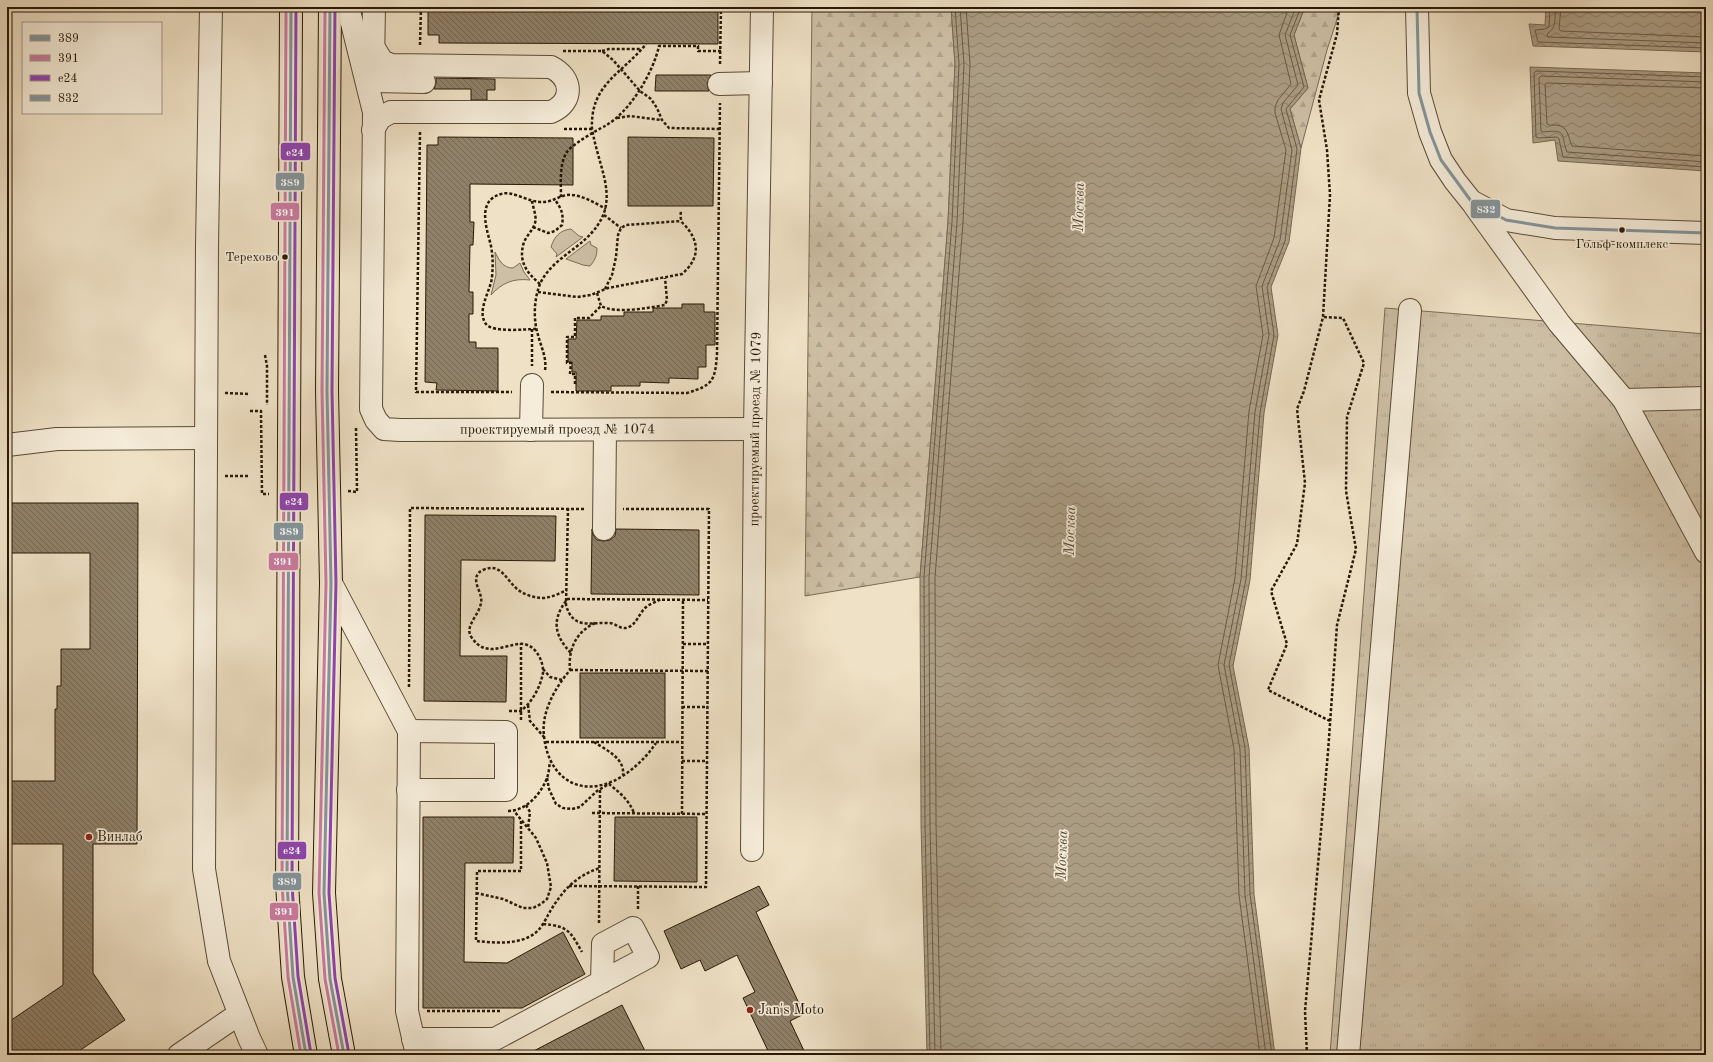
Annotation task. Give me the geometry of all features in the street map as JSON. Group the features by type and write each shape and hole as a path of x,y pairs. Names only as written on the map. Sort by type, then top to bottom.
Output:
{"main road":[{"path":"291,7 287,884 293,977 306,1055"},
{"path":"330,7 327,391 331,583 324,893 330,980 344,1055"}],"street":[{"path":"211,7 207,254 204,869 219,961 257,1055"},
{"path":"348,7 374,121"},
{"path":"363,416 374,121 374,7"},
{"name":"проектируемый проезд № 1079","path":"752,850 755,429 762,7"},
{"path":"1417,7 1419,93 1430,132 1441,160 1559,323 1624,400 1706,552"},
{"path":"374,48 382,61 391,65 552,67 564,75 568,90 567,97 563,104 558,109 551,112 391,112 374,121"},
{"path":"373,81 424,82"},
{"path":"720,84 761,83"},
{"path":"1426,165 1430,132"},
{"path":"1471,201 1506,220 1555,228 1706,233"},
{"path":"1348,1055 1410,310"},
{"path":"531,430 537,383"},
{"path":"1624,400 1706,398"},
{"name":"проектируемый проезд № 1074","path":"363,416 376,420 384,429 400,430 755,429"},
{"path":"604,519 605,430"},
{"path":"7,445 57,439 206,438"},
{"path":"331,583 409,731 407,1011 415,1047 495,1039 602,982"},
{"path":"408,790 506,790 506,732 409,731"},
{"path":"179,1055 240,1014"}],"path":[{"path":"420,127 416,392 537,383 687,393 700,389 710,383 716,371 717,354 721,7"},
{"path":"1330,721 1268,690 1287,644 1271,590 1296,544 1305,483 1297,409 1304,391 1323,317 1330,195 1327,150 1320,100 1337,34 1339,7"},
{"path":"537,383 546,366 535,321 535,303 540,284 548,272 560,259 596,230 606,209 607,188 592,131 591,120 595,104 603,87 646,44"},
{"path":"561,197 561,168 567,151 592,131 606,125 616,118 640,91 655,62 659,46 698,46 698,51 721,51"},
{"path":"602,51 609,49 642,49"},
{"path":"620,69 640,91 651,99 662,120 669,128 720,129"},
{"path":"616,118 630,116 662,120"},
{"path":"559,128 592,131"},
{"path":"536,329 491,328 485,323 483,312 485,301 492,282 493,265 491,247 485,227 484,215 486,207 492,199 502,194 510,194 532,201 543,202 555,200 564,195 575,196 592,201 606,209"},
{"path":"533,227 548,233 555,231 562,225 564,217 561,208 555,200"},
{"path":"532,201 535,222 525,241 522,252 523,266 529,275 540,284"},
{"path":"538,292 577,297 682,274 690,267 696,256 697,247 695,239 681,221 681,210"},
{"path":"604,215 621,228"},
{"path":"605,290 612,275 616,257 618,235 621,228 626,225 681,221"},
{"path":"597,292 601,306 608,310 637,309 665,305 667,300 665,278"},
{"path":"574,384 575,374 570,374 571,363 567,363 567,337 575,337 575,318 589,318 601,306"},
{"path":"1307,1055 1305,1011 1337,625 1356,549 1346,491 1347,417 1364,363 1343,318 1323,317"},
{"path":"532,329 537,383"},
{"path":"265,355 267,366 267,406"},
{"path":"219,393 250,394"},
{"path":"250,411 261,411 262,494 270,494 270,487"},
{"path":"348,484 348,492 357,492 363,416"},
{"path":"219,476 250,476"},
{"path":"409,688 410,508 568,508 604,519 709,509 706,887 568,886"},
{"path":"568,508 566,605 568,612 575,619 584,624 611,623 627,628 634,625 645,608 661,599"},
{"path":"514,712 521,712 528,705 537,691 542,678 542,660 537,652 529,646 521,643 501,649 491,649 480,646 471,638 469,630 470,625 479,612 482,602 480,592 476,585 476,578 481,571 485,569 499,569 516,588 526,595 535,597 553,596 567,590"},
{"path":"567,599 708,600"},
{"path":"567,599 557,616 556,628 560,639 571,653"},
{"path":"682,814 683,600"},
{"path":"544,737 545,720 549,704 562,680 570,670 571,653 578,636 586,628 595,623"},
{"path":"683,644 708,644"},
{"path":"543,670 550,677 562,680"},
{"path":"570,670 708,671"},
{"path":"476,893 503,899 523,908 533,908 547,899 551,887 547,863 542,850 528,828 514,811 526,805 538,794 547,778 550,762 544,737 530,721 528,705"},
{"path":"682,707 708,707"},
{"path":"546,742 682,742"},
{"path":"593,742 615,756 622,764 623,775"},
{"path":"547,778 551,797 556,804 563,808 572,809 580,807 600,790 638,764 650,752 656,742"},
{"path":"682,761 707,761"},
{"path":"550,762 558,774 570,782 582,787 596,787 609,784"},
{"path":"609,784 622,794 630,804 634,813"},
{"path":"599,927 600,790"},
{"path":"526,805 530,812 528,828"},
{"path":"592,813 707,814"},
{"path":"521,821 521,871 476,871 476,941 521,941 535,934 543,924 563,891 588,872 600,868"},
{"path":"638,886 638,916"},
{"path":"543,924 564,927 572,933 585,957"},
{"path":"407,1011 507,1011"}],"green space":[{"path":"812,7 951,7 955,64 948,222 920,577 805,596"},
{"path":"1305,7 1341,7 1327,50 1301,148 1290,109 1308,88 1294,35"},
{"path":"571,229 579,236 583,237 556,257 557,254 551,247 554,240 561,232"},
{"path":"590,241 591,245 597,248 597,253 590,266 566,259"},
{"path":"495,252 500,261 507,267 513,268 520,263 530,280 508,282 499,287 491,295 496,275"},
{"path":"1385,308 1706,334 1706,1055 1330,1055"}],"water":[{"name":"Москва","path":"951,7 1305,7 1294,35 1308,88 1290,109 1301,148 1289,242 1271,287 1278,335 1264,413 1250,580 1233,666 1249,748 1254,894 1275,1055 927,1055 921,824 920,577 948,222 955,64"},
{"path":"1546,7 1706,7 1706,52 1533,46 1529,24 1545,25"},
{"path":"1530,67 1706,73 1706,171 1558,161 1555,140 1533,143"}],"building":[{"path":"428,7 718,7 718,44 439,43 439,35 428,35"},
{"path":"656,75 711,75 707,84 709,91 655,91"},
{"path":"436,78 495,79 495,90 487,90 487,100 471,100 471,89 434,89"},
{"path":"438,137 573,138 573,185 470,184 470,222 474,222 473,245 470,245 469,292 473,292 473,314 469,314 469,342 476,342 476,348 498,348 498,391 436,390 437,383 425,382 427,145 438,145"},
{"path":"628,137 714,138 713,206 628,206"},
{"path":"682,304 704,304 704,312 715,312 715,345 706,345 706,367 698,367 698,379 669,378 669,383 640,382 640,386 611,386 611,391 576,391 576,372 572,372 572,362 568,362 568,339 576,339 577,320 601,320 601,316 624,316 624,312 653,312 653,308 682,308"},
{"path":"7,503 138,503 137,844 93,844 93,973 125,1020 73,1055 7,1055 7,1023 63,985 63,844 7,844 7,781 55,781 55,709 57,709 57,686 61,686 61,649 90,649 90,553 7,553"},
{"path":"425,515 556,516 555,561 461,560 460,656 507,656 506,702 424,701"},
{"path":"592,529 593,535 597,540 604,541 610,540 615,536 616,529 699,530 699,595 591,594"},
{"path":"580,673 665,673 665,738 580,738"},
{"path":"423,817 514,817 513,863 465,863 464,962 507,963 563,932 585,974 522,1008 423,1008"},
{"path":"615,817 697,817 697,882 614,881"},
{"path":"759,886 769,905 756,912 804,1014 790,1021 806,1055 770,1055 743,998 755,992 737,955 705,971 700,960 681,969 664,931"},
{"path":"622,1005 647,1055 526,1055"}],"transit line":[{"name":"391","path":"286,7 282,884 288,977 301,1055"},
{"name":"389","path":"291,7 287,884 293,977 306,1055"},
{"name":"е24","path":"296,7 292,884 298,976 311,1054"},
{"name":"391","path":"325,7 322,391 326,583 319,893 325,979 339,1055"},
{"name":"389","path":"330,7 327,391 331,583 324,893 330,979 344,1055"},
{"name":"е24","path":"335,7 332,391 336,583 329,893 335,978 349,1054"},
{"name":"832","path":"1417,7 1419,93 1430,132 1441,160 1471,201 1506,220 1555,228 1706,233"}],"place":[{"name":"Гольф-комплекс","path":"1622,230"},
{"name":"Терехово","path":"285,257"},
{"name":"Винлаб","path":"89,837"},
{"name":"Jan's Moto","path":"750,1010"}]}
